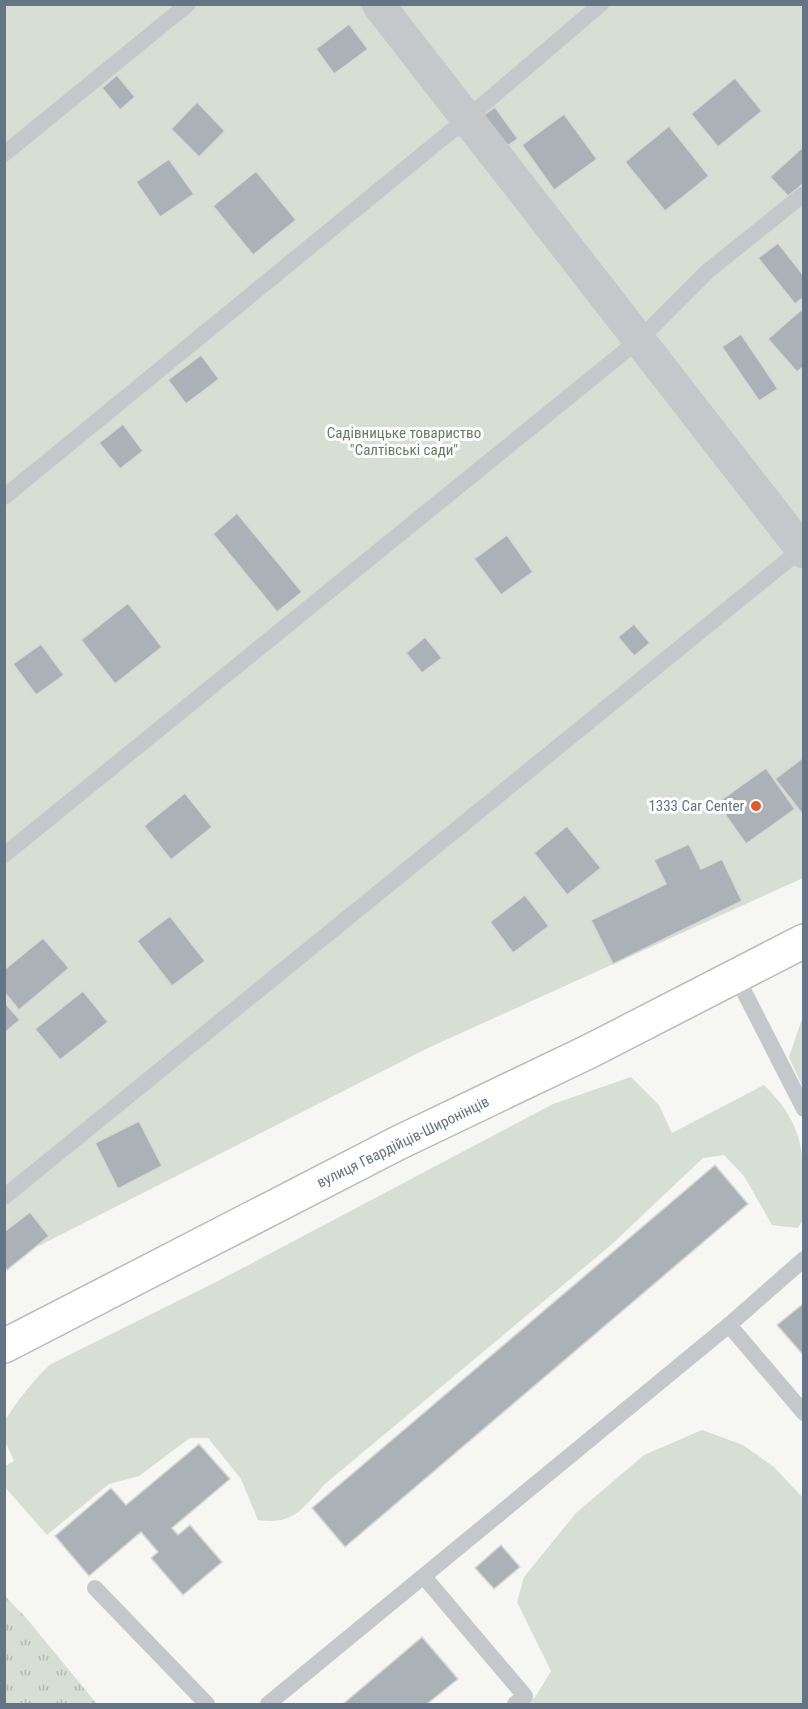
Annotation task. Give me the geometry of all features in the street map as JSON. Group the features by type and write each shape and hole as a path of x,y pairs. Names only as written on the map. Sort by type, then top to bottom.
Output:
{"main road":[{"name":"вулиця Гвардійців-Широнінців","path":"4,1346 398,1143 590,1051 804,941"}],"street":[{"path":"378,4 803,550"}],"lane":[{"path":"4,154 188,4"},
{"path":"4,497 466,119 602,4"},
{"path":"4,855 640,339 709,270 804,194"},
{"path":"4,1197 803,550"},
{"path":"736,976 804,1109"},
{"path":"268,1704 425,1578 729,1326 804,1260"},
{"path":"729,1326 804,1413"},
{"path":"425,1578 525,1696 515,1704"},
{"path":"96,1588 207,1704"}],"green space":[{"name":"Садівницьке товариство \"Салтівські сади\"","path":"5,5 803,5 803,878 428,1048 5,1263"},
{"path":"803,1016 803,1088 789,1057"},
{"path":"631,1077 659,1105 672,1133 764,1085 789,1116 800,1146 804,1179 803,1219 798,1228 772,1225 744,1176 724,1155 703,1158 611,1245 325,1484 303,1508 280,1520 258,1520 241,1479 208,1438 190,1438 139,1476 109,1484 47,1535 5,1487 5,1466 14,1461 5,1438 4,1424 25,1392 51,1364 218,1281 553,1104"},
{"path":"702,1430 743,1445 774,1467 803,1498 803,1704 527,1704 536,1696 551,1671 517,1602 524,1577 576,1513 644,1455"},
{"path":"5,1596 27,1619 97,1704 5,1704"}],"building":[{"path":"349,24 368,49 334,74 316,49"},
{"path":"117,75 135,97 120,110 102,88"},
{"path":"735,78 762,111 718,147 691,114"},
{"path":"197,102 225,131 199,157 171,129"},
{"path":"495,107 518,139 504,148 482,116"},
{"path":"564,114 597,159 554,190 522,145"},
{"path":"669,126 709,176 665,211 625,162"},
{"path":"803,147 804,183 788,196 770,177"},
{"path":"169,159 194,194 160,217 136,182"},
{"path":"256,171 296,220 253,255 213,206"},
{"path":"778,243 804,276 804,297 795,304 758,258"},
{"path":"801,310 804,314 804,366 797,372 768,339"},
{"path":"741,334 778,389 759,401 722,347"},
{"path":"201,355 219,379 186,404 168,380"},
{"path":"123,424 143,451 120,469 99,443"},
{"path":"237,513 302,592 277,612 213,534"},
{"path":"507,535 533,572 501,595 474,559"},
{"path":"128,603 162,647 115,684 81,640"},
{"path":"634,624 650,643 634,656 618,637"},
{"path":"425,637 442,658 422,673 406,653"},
{"path":"41,644 64,675 36,695 13,664"},
{"path":"804,757 804,816 775,779"},
{"name":"1333 Car Center","path":"766,768 795,809 746,844 717,803"},
{"path":"185,793 212,827 171,860 144,826"},
{"path":"567,826 601,868 567,895 534,853"},
{"path":"689,844 701,869 722,859 742,901 613,964 591,920 666,884 654,860"},
{"path":"525,895 549,926 513,953 490,922"},
{"path":"170,916 205,961 172,986 137,941"},
{"path":"43,938 69,968 19,1010 4,992 4,970"},
{"path":"83,991 108,1022 60,1060 35,1029"},
{"path":"6,1004 20,1020 4,1033 4,1005"},
{"path":"139,1121 162,1166 118,1189 95,1143"},
{"path":"715,1165 748,1204 345,1547 312,1508"},
{"path":"30,1212 49,1236 7,1270 4,1267 4,1232"},
{"path":"804,1303 804,1356 777,1325"},
{"path":"199,1444 230,1479 172,1528 178,1535 190,1525 222,1562 183,1595 151,1558 158,1552 141,1532 89,1576 55,1536 111,1488 126,1505"},
{"path":"501,1545 520,1567 494,1589 475,1568"},
{"path":"422,1637 458,1679 427,1704 343,1704"}],"place":[{"name":"1333 Car Center","path":"756,806"}]}
